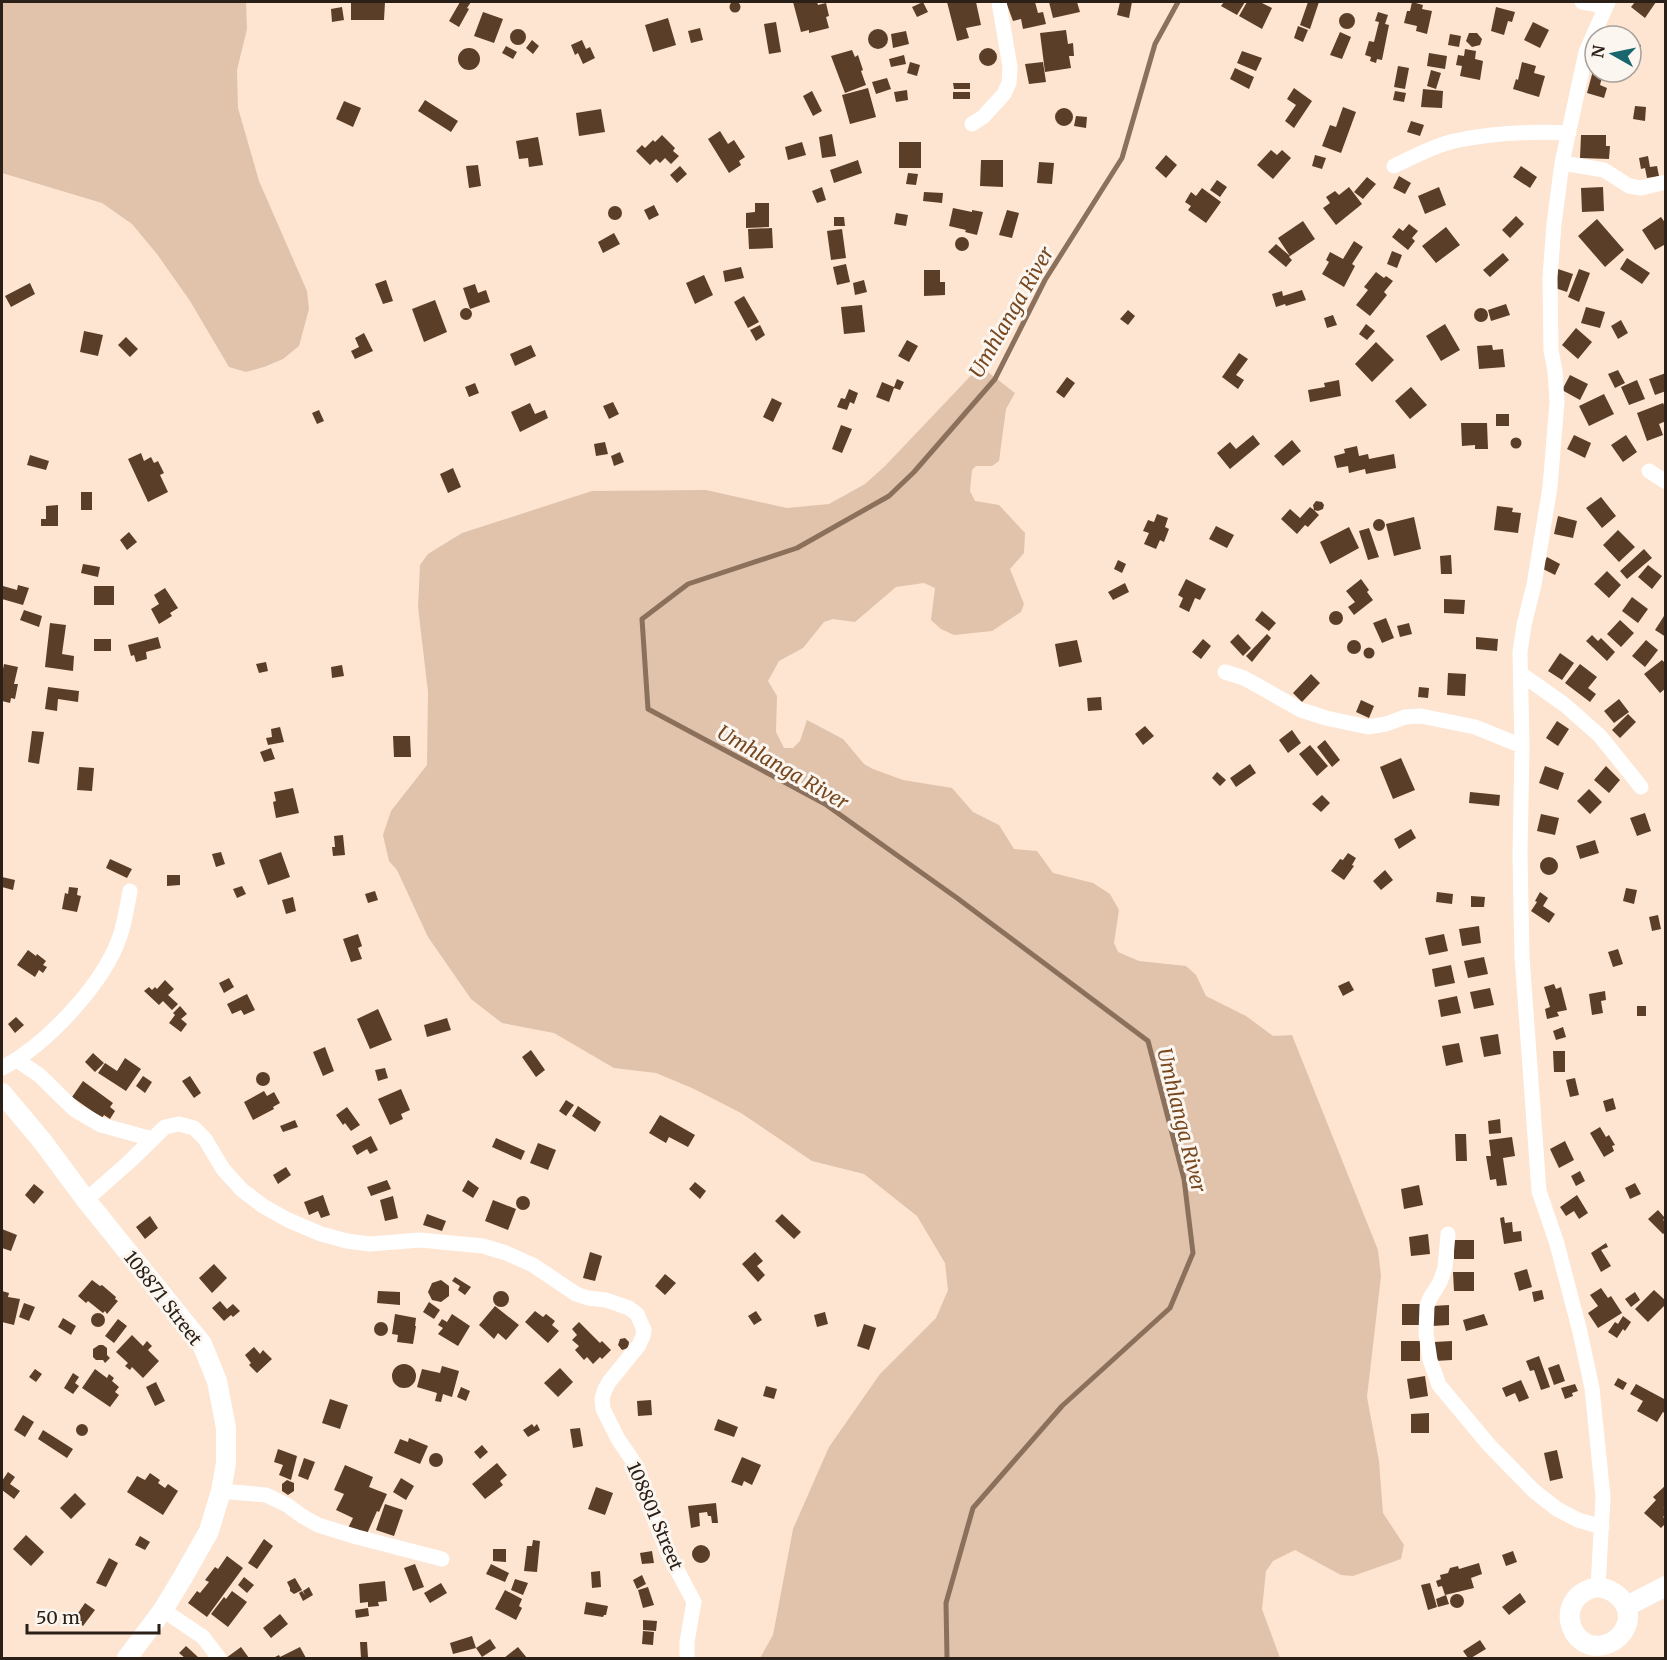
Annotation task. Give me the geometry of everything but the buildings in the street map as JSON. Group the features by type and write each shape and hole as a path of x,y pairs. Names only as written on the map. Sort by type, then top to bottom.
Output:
{"street":[{"path":"972,124 983,117 1004,94 1009,83 1010,67 999,2"},
{"path":"1582,2 1607,4 1586,52 1562,163 1554,224 1550,278 1551,350 1557,402 1551,476 1534,585 1520,652 1522,746 1520,855 1522,957 1539,1191 1557,1244 1592,1388 1603,1497 1598,1587"},
{"path":"1394,166 1418,154 1453,142 1536,131 1569,133"},
{"path":"1562,163 1604,170 1629,186 1641,188 1665,182"},
{"path":"1649,471 1665,482"},
{"path":"1225,672 1244,678 1301,710 1326,718 1368,727 1386,724 1405,717 1421,716 1475,727 1522,746"},
{"path":"1521,674 1565,705 1600,736 1641,787"},
{"path":"2,1068 39,1043 80,1002 106,965 120,937 130,891"},
{"path":"17,1059 39,1075 75,1110 101,1125 152,1139"},
{"name":"108871 Street","path":"2,1094 43,1142 86,1200 202,1344 217,1381 226,1428 226,1463 221,1491 209,1531 163,1610 127,1659"},
{"name":"108801 Street","path":"86,1200 165,1127 179,1124 194,1128 205,1138 231,1179 242,1190 263,1206 288,1220 321,1234 370,1244 420,1240 483,1246 506,1253 533,1266 576,1294 620,1304 637,1314 644,1330 643,1336 639,1346 605,1389 602,1399 603,1409 618,1439 637,1467 667,1551 694,1602 687,1642 687,1659"},
{"path":"1448,1233 1445,1268 1427,1306 1426,1333 1430,1360 1439,1385 1489,1445 1534,1491 1557,1509 1578,1520 1602,1527"},
{"path":"221,1491 266,1495 287,1505 318,1525 442,1559"},
{"path":"1627,1606 1665,1586"},
{"path":"1598,1587 1614,1591 1620,1596 1627,1606 1628,1620 1621,1635 1600,1652 1577,1636 1569,1613 1576,1598 1589,1588 1598,1587"},
{"path":"163,1610 203,1637 219,1659"}],"shaded area":[{"path":"2,2 246,2 247,29 237,70 238,108 259,181 307,291 309,309 299,346 283,359 264,367 246,372 229,367 190,301 157,254 132,224 102,203 2,173"},
{"path":"980,366 1015,393 1006,409 999,461 992,466 976,466 972,470 970,491 975,501 999,505 1025,533 1024,553 1010,569 1024,604 1021,612 992,631 954,635 941,629 931,620 935,588 924,583 896,587 855,622 833,619 824,622 803,648 779,661 768,681 777,696 776,732 784,748 793,748 800,741 807,720 843,739 864,764 873,769 903,780 952,788 973,812 999,825 1014,849 1037,851 1053,873 1093,883 1110,894 1119,910 1114,943 1118,952 1139,961 1186,966 1196,975 1206,996 1246,1016 1273,1036 1292,1035 1378,1250 1381,1276 1367,1397 1379,1461 1383,1513 1404,1545 1401,1559 1353,1576 1341,1575 1295,1550 1273,1561 1266,1571 1262,1609 1280,1658 760,1658 773,1635 793,1529 829,1447 880,1374 936,1318 948,1290 945,1263 917,1216 864,1174 812,1161 741,1113 692,1088 656,1073 614,1068 554,1033 502,1023 471,999 428,937 397,870 389,861 383,835 391,811 427,765 428,692 418,607 420,565 428,554 462,533 592,491 706,490 787,508 829,504 865,484 885,466"}],"waterway":[{"name":"Umhlanga River","path":"947,1658 946,1603 973,1508 1062,1406 1170,1308 1193,1253 1184,1179 1148,1041 957,898 825,804 648,709 642,619 688,584 797,548 889,496 914,472 995,379 1045,280 1122,158 1155,44 1178,2"}]}
